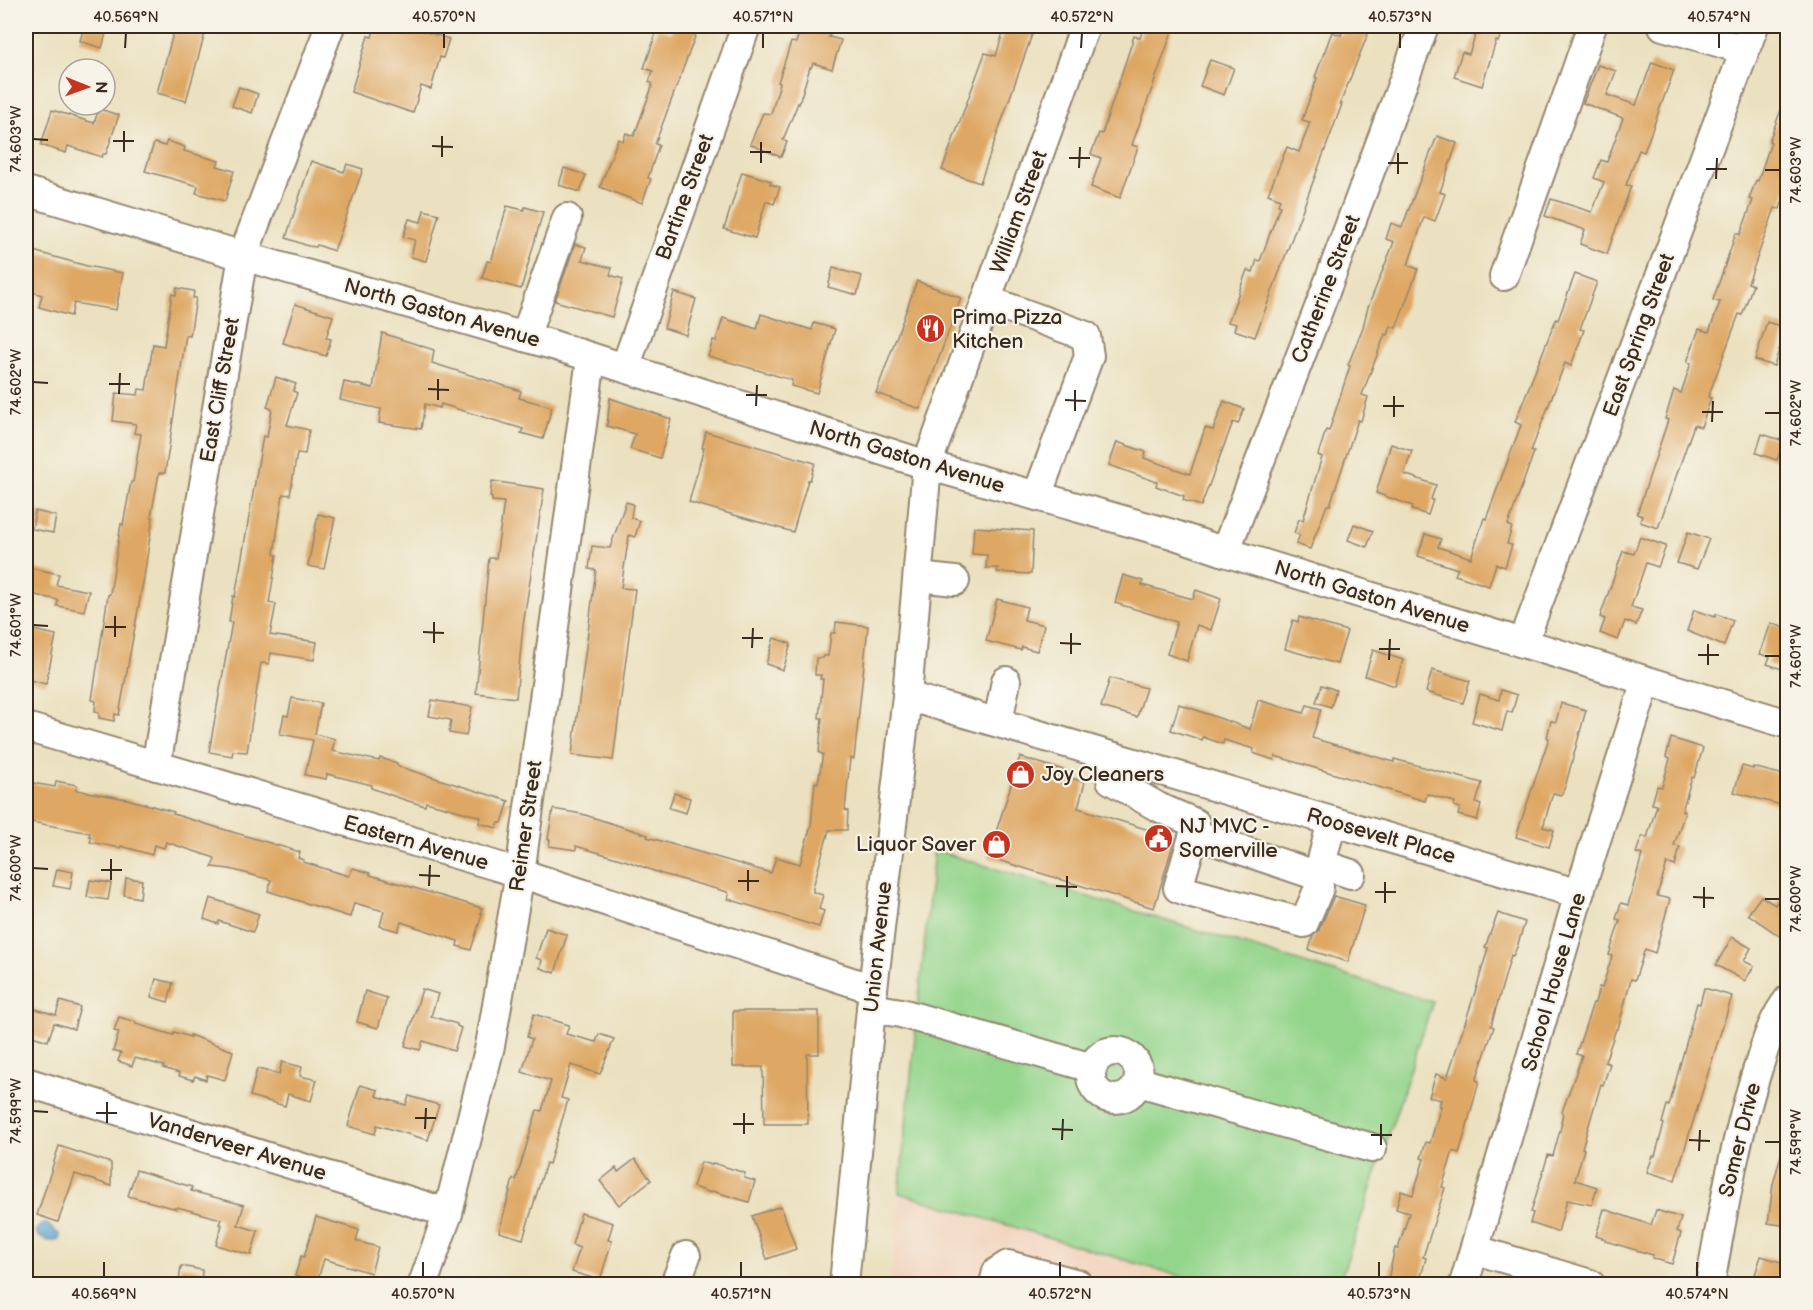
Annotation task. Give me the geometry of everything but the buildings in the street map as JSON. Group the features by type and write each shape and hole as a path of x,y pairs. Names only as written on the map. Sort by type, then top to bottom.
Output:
{"street":[{"name":"East Cliff Street","path":"156,766 243,256 330,26"},
{"name":"Bartine Street","path":"625,369 746,26"},
{"name":"William Street","path":"927,465 1085,26"},
{"name":"Catherine Street","path":"1225,552 1424,26"},
{"path":"1504,276 1592,26"},
{"path":"1663,26 1749,38"},
{"name":"East Spring Street","path":"1523,644 1749,38"},
{"name":"North Gaston Avenue","path":"26,191 525,337 927,465 1172,534 1788,724"},
{"path":"525,337 567,218"},
{"path":"987,300 1086,336 1089,356 1036,496"},
{"name":"Reimer Street","path":"423,1284 448,1213 490,1046 520,873 591,359"},
{"name":"Union Avenue","path":"844,1284 872,998 907,696 927,465"},
{"path":"918,577 955,581"},
{"path":"998,723 1006,681"},
{"name":"School House Lane","path":"1464,1284 1476,1250 1579,894 1646,681"},
{"name":"Roosevelt Place","path":"907,696 1579,894"},
{"name":"Eastern Avenue","path":"26,727 520,873 872,998 901,1013 1092,1068 1101,1055 1108,1051 1124,1052 1136,1062 1139,1070 1138,1082 1372,1148"},
{"path":"1116,757 1111,780 1191,827 1320,870 1351,874"},
{"path":"1199,782 1178,888 1304,923 1319,888 1320,870 1332,821"},
{"name":"Somer Drive","path":"1710,1284 1730,1173 1745,1110 1770,1029 1788,1000"},
{"name":"Vanderveer Avenue","path":"26,1086 448,1213"},
{"path":"1476,1250 1590,1284"},
{"path":"675,1284 686,1256"},
{"path":"994,1284 997,1272 1008,1265 1078,1284"}],"shaded area":[{"path":"899,1193 1206,1284 890,1284"}],"green space":[{"path":"934,850 1433,1002 1339,1284 1206,1284 899,1193"}],"water":[{"path":"44,1224 60,1235 59,1240 49,1241 37,1234 39,1226"}],"place":[{"name":"Prima Pizza Kitchen","path":"931,329"},
{"name":"Joy Cleaners","path":"1021,774"},
{"name":"NJ MVC - Somerville","path":"1158,838"},
{"name":"Liquor Saver","path":"997,844"}]}
